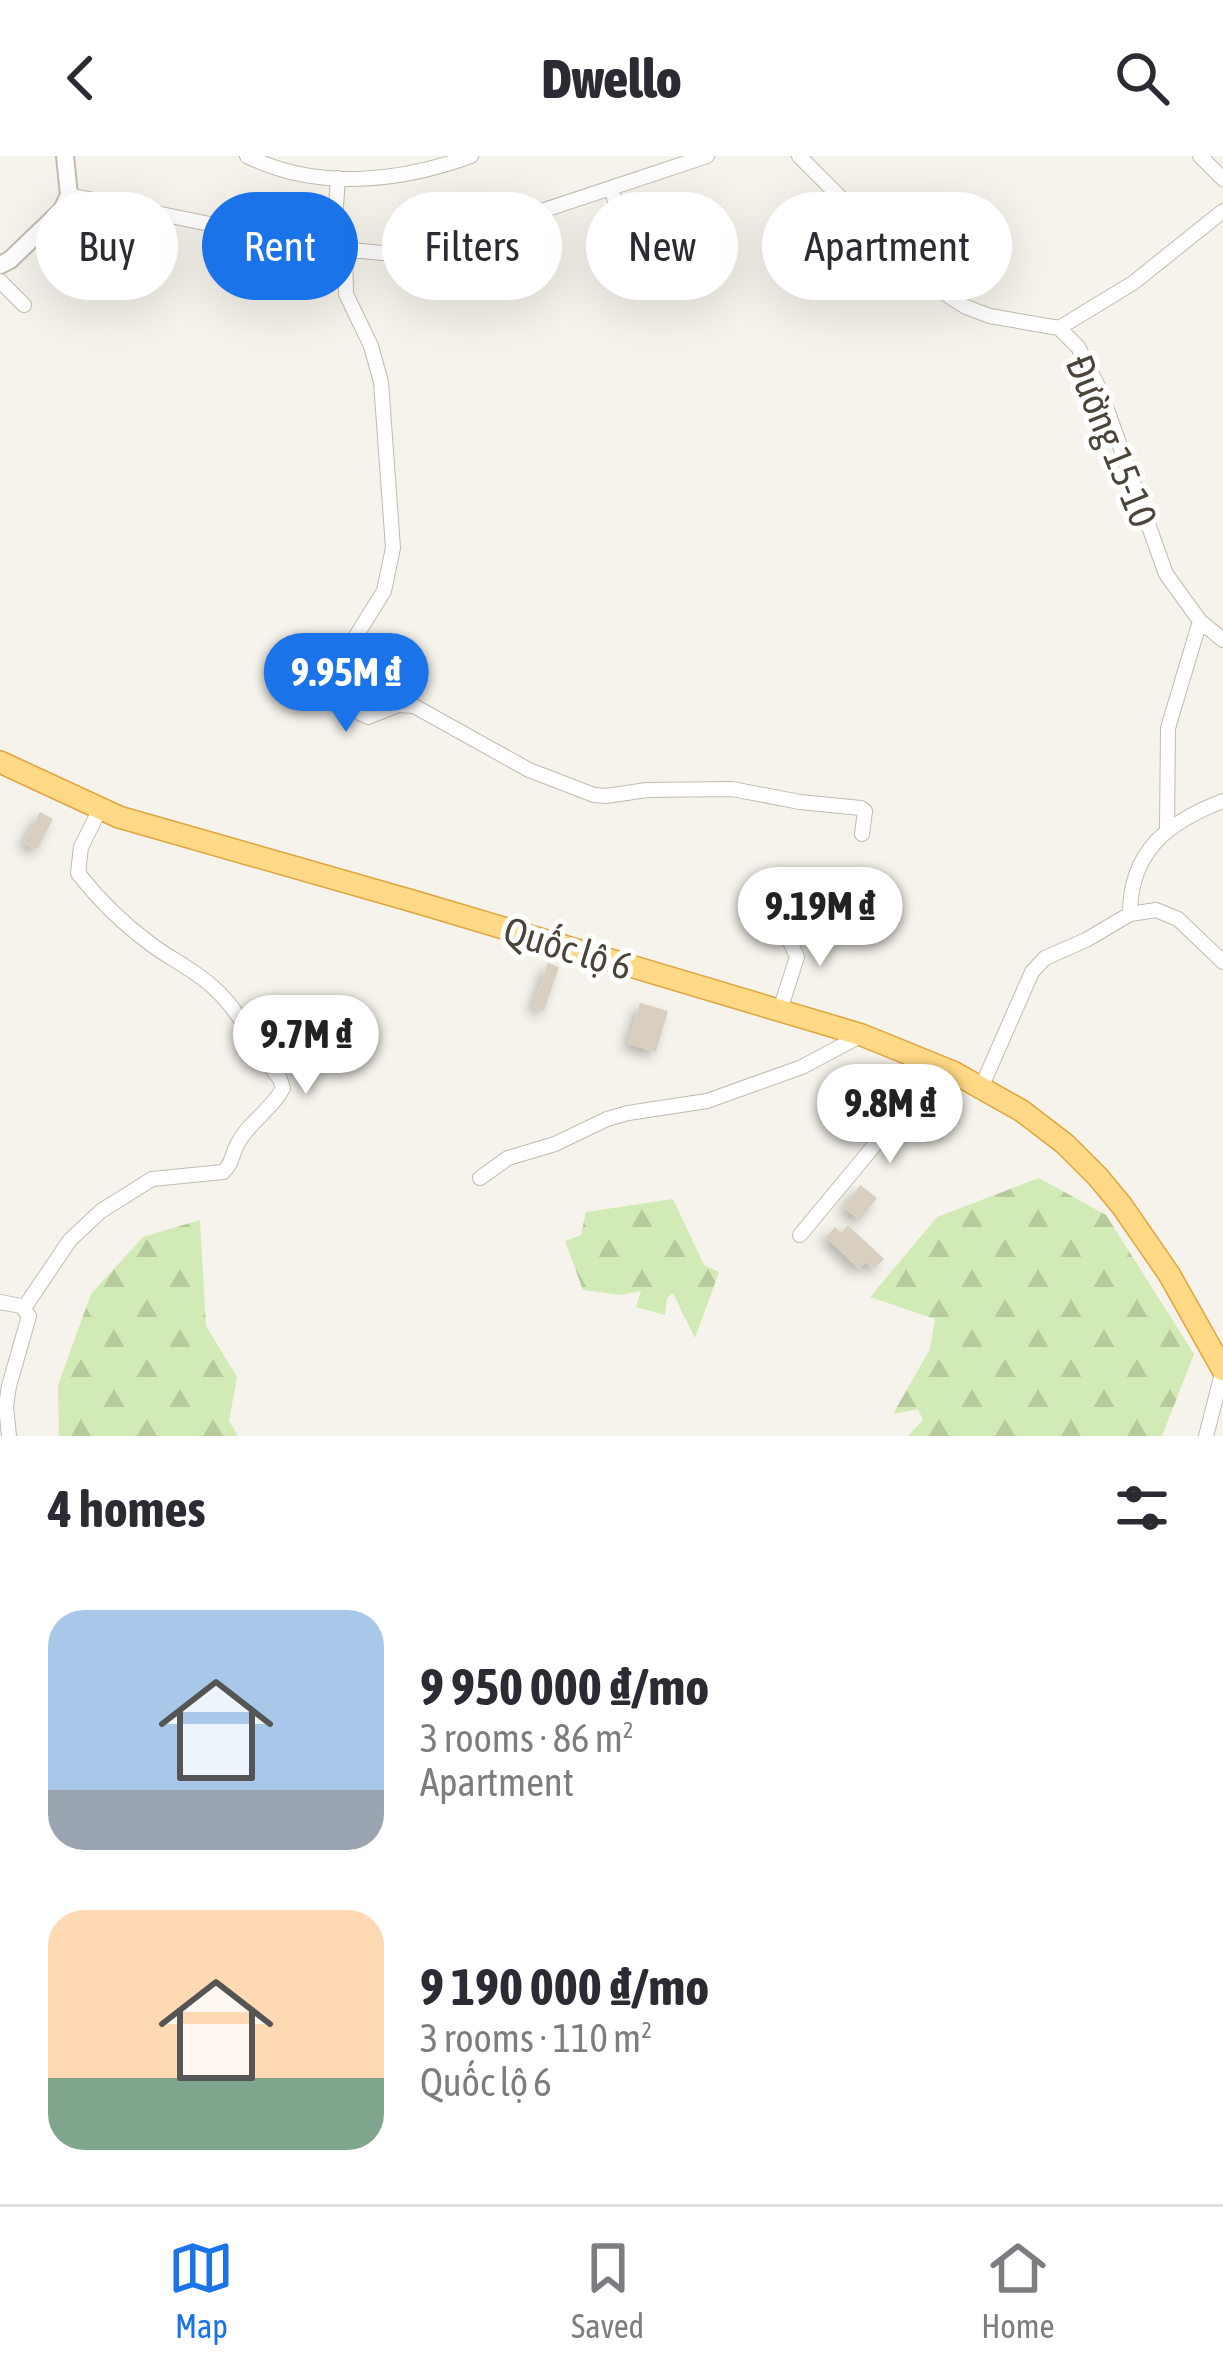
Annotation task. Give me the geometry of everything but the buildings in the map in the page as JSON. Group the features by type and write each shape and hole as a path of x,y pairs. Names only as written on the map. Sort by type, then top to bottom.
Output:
{"highway":[{"name":"Quốc lộ 6","path":"0,762 119,817 862,1035 953,1072 1036,1122 1098,1177 1216,1341 1223,1370"}],"street":[{"path":"65,156 68,192"},
{"path":"247,156 292,173 338,178 422,171 471,156"},
{"path":"562,205 706,156"},
{"name":"Đường 15-10","path":"799,156 941,291 989,316 1059,328 1078,347 1090,366 1161,562 1178,595 1223,640"},
{"path":"1200,156 1223,179"},
{"path":"338,178 338,192"},
{"path":"1059,328 1133,283 1223,212"},
{"path":"0,265 36,235"},
{"path":"0,280 24,305"},
{"path":"349,300 371,346 380,382 393,548 384,591 335,670 338,689 359,714 368,717 398,705 414,706 529,770 594,795 732,788 861,808 865,811 862,834"},
{"path":"1167,829 1168,728 1200,621"},
{"path":"1130,914 1137,869 1167,829 1223,802"},
{"path":"9,1436 7,1396 28,1321 25,1308 70,1240 101,1211 152,1179 223,1172 241,1139 283,1088 229,1002 154,946 78,872 81,847 100,809"},
{"path":"981,1088 1036,966 1045,958 1130,914 1156,910 1171,914 1223,962"},
{"path":"780,1010 797,957 786,933"},
{"path":"480,1178 516,1155 555,1144 607,1119 707,1101 802,1067 862,1035"},
{"path":"800,1235 878,1141 953,1072"},
{"path":"0,1302 25,1308"},
{"path":"1206,1436 1223,1370"}],"green space":[{"path":"1039,1178 1106,1215 1194,1354 1162,1436 908,1436 923,1420 918,1409 893,1414 930,1349 935,1319 870,1297 937,1217"},
{"path":"673,1199 704,1265 719,1272 695,1338 673,1293 667,1298 665,1315 636,1307 641,1291 621,1295 583,1290 565,1241 581,1235 586,1212"},
{"path":"200,1220 206,1326 237,1377 229,1421 238,1436 59,1436 58,1385 91,1294 143,1237"}]}
